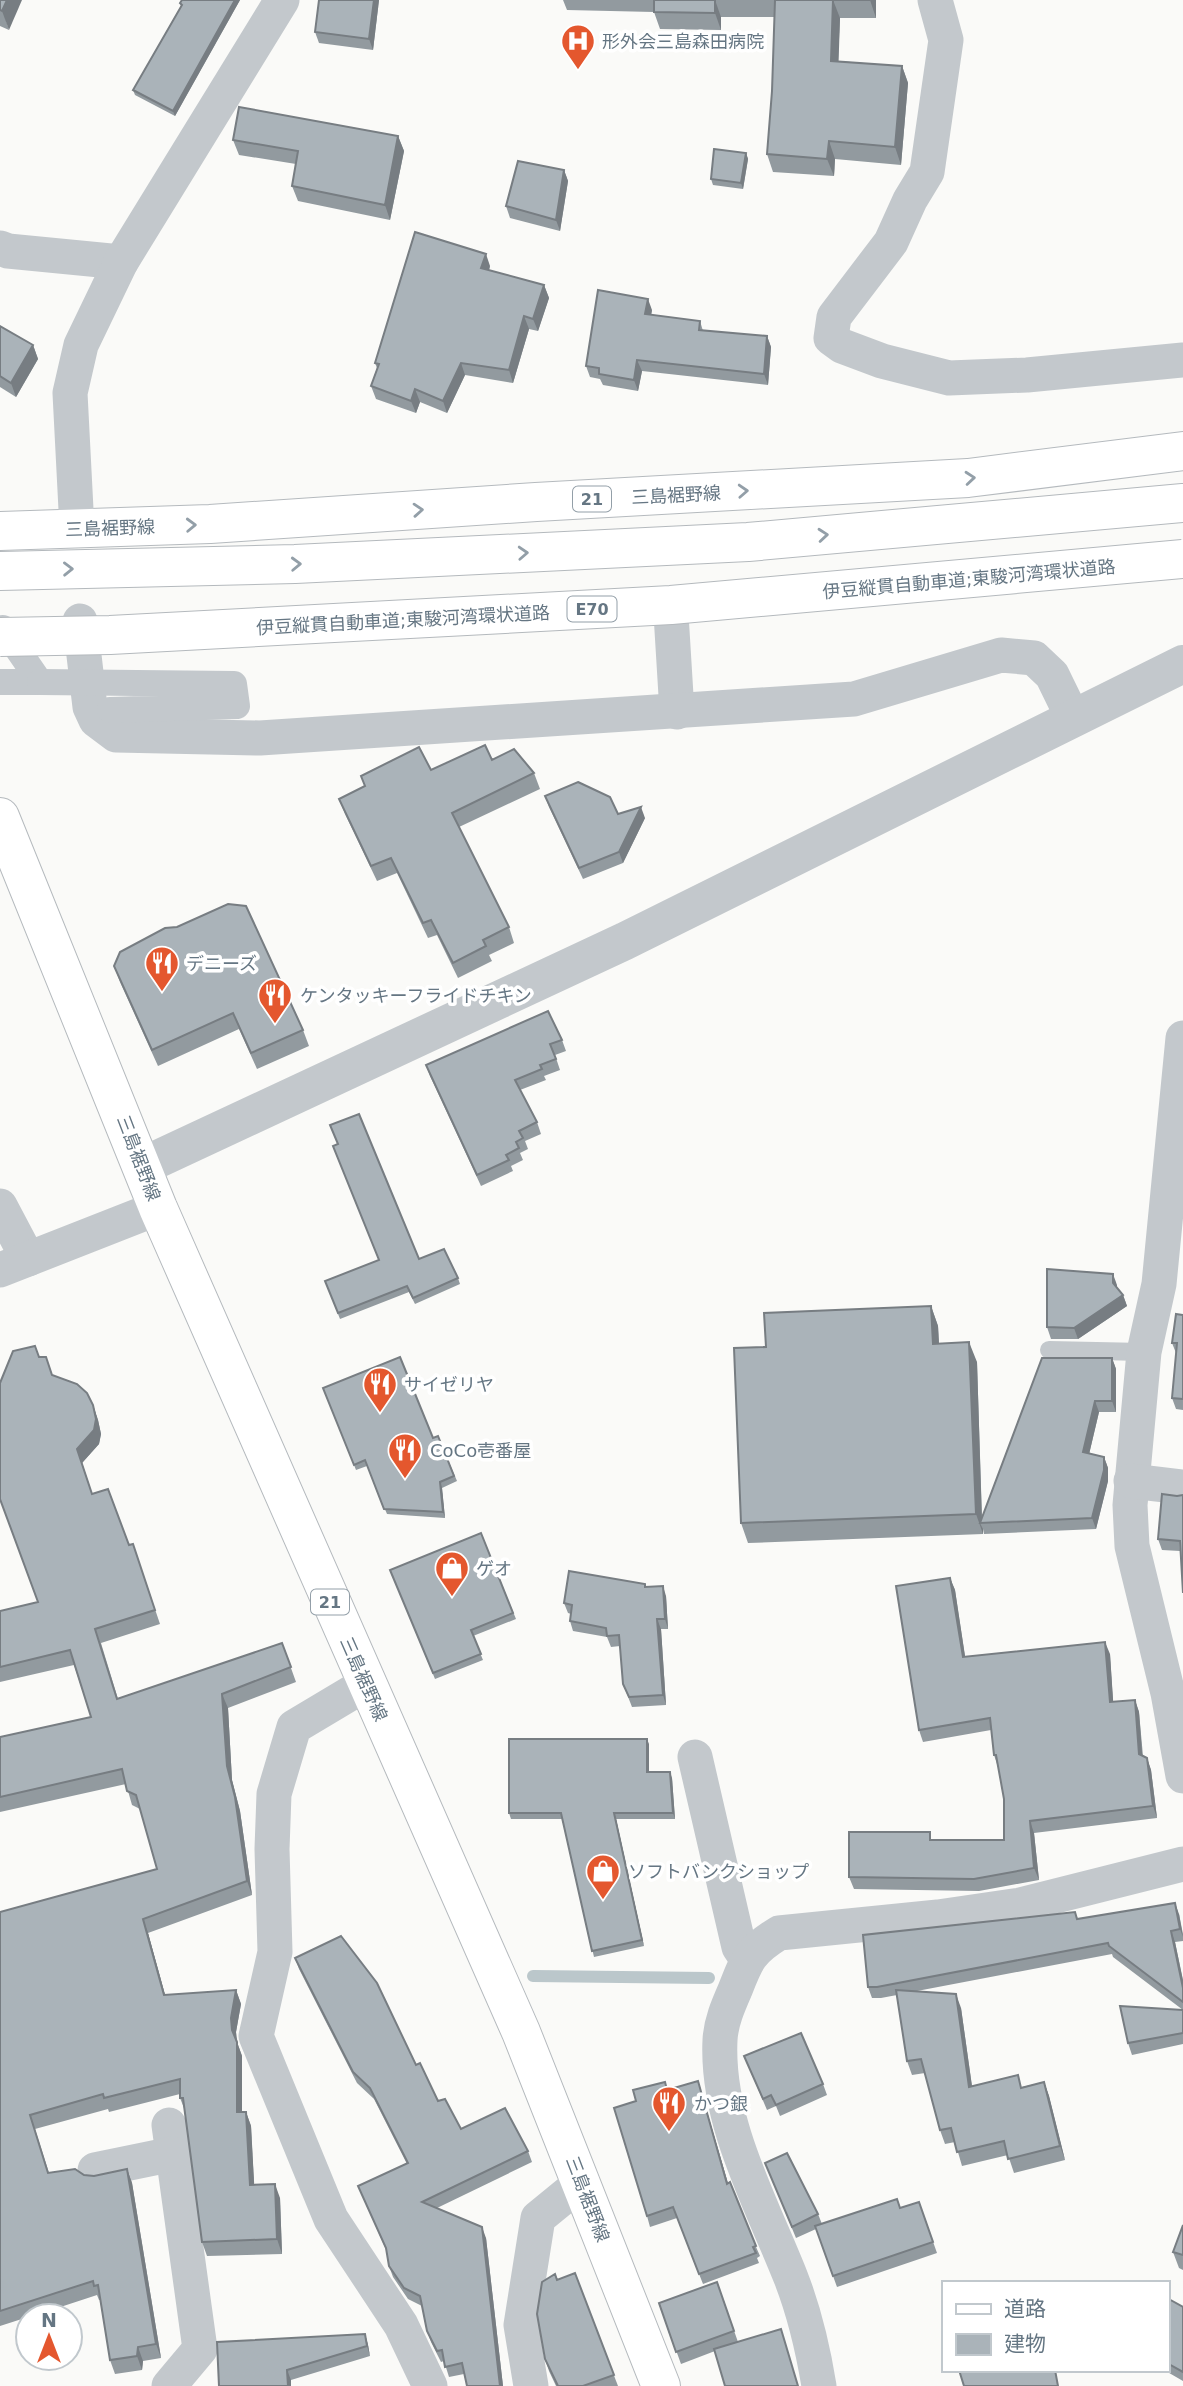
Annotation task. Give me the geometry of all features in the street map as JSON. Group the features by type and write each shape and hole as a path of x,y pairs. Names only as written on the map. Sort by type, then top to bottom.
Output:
{"main road":[{"name":"三島裾野線","path":"0,531 210,524 536,502 968,478 1183,452"},
{"path":"0,571 295,564 748,542 1183,503"},
{"name":"伊豆縦貫自動車道;東駿河湾環状道路","path":"0,638 110,635 671,605 1183,559"},
{"path":"0,622 671,614 1183,571"},
{"name":"三島裾野線","path":"0,817 158,1208 521,2032 661,2386"}],"street":[{"path":"77,529 70,393 81,345 121,262 282,0"},
{"path":"935,0 946,40 928,172 910,200 891,242 834,317 831,338 842,346 881,361 949,378 1027,375 1183,360"},
{"path":"0,248 121,262"},
{"path":"671,614 677,712"},
{"path":"80,621 89,707 96,720 116,735 260,737 854,699 1000,655 1034,658 1052,675 1073,718"},
{"path":"0,622 40,682"},
{"path":"143,1166 625,941 1183,664"},
{"path":"0,682 234,684 237,706 110,710"},
{"path":"1183,1038 1171,1285 1144,1352 1129,1505 1132,1546 1175,1692 1183,1776"},
{"path":"0,1206 14,1264 158,1208"},
{"path":"1131,1481 1183,1487"},
{"path":"366,1684 294,1727 274,1794 272,1849 275,1952 256,2036 331,2219 401,2325 430,2386"},
{"path":"695,1757 739,1947 747,1959"},
{"path":"819,2386 807,2323 741,2159 723,2082 720,2041 724,2016 747,1959 761,1944 779,1933 938,1917 1020,1905 1183,1864"},
{"path":"95,2170 171,2139 200,2349 169,2386"},
{"path":"531,2386 521,2325 538,2218 582,2182"}],"lane":[{"path":"1049,1350 1144,1352"}],"building":[{"path":"0,0 7,0 2,11 0,10"},
{"path":"182,0 235,0 173,111 133,90 182,5"},
{"path":"319,0 374,0 369,39 315,32"},
{"path":"654,0 715,0 715,13 654,12"},
{"path":"775,0 833,0 831,61 902,66 895,147 829,141 827,159 767,154"},
{"path":"239,107 398,136 385,205 292,186 298,151 233,140"},
{"path":"714,149 746,153 741,183 711,179"},
{"path":"518,161 564,170 556,220 506,206"},
{"path":"415,232 486,254 481,268 544,285 533,319 524,316 509,370 461,363 443,401 415,389 411,401 371,386 379,364 375,363"},
{"path":"598,290 648,299 645,314 700,321 699,330 767,336 764,374 637,360 634,380 599,374 599,368 586,366"},
{"path":"0,326 33,345 11,383 0,376"},
{"path":"485,745 492,760 514,749 534,773 452,813 509,927 483,940 486,946 453,963 431,920 423,923 391,858 371,866 339,799 365,786 361,776 419,747 431,770"},
{"path":"578,782 610,797 618,814 641,807 619,852 579,868 545,796"},
{"path":"228,904 246,906 303,1030 251,1053 233,1013 152,1050 114,966 120,952 165,928 177,927"},
{"path":"548,1011 562,1040 550,1044 556,1059 540,1065 542,1069 515,1080 537,1122 519,1131 523,1138 516,1142 519,1148 506,1155 509,1160 477,1175 426,1065"},
{"path":"359,1114 419,1259 444,1249 458,1278 413,1298 407,1286 338,1313 325,1281 379,1260 333,1146 338,1144 330,1125"},
{"path":"1047,1269 1113,1274 1113,1283 1123,1295 1074,1328 1047,1327"},
{"path":"931,1306 933,1344 969,1342 976,1514 741,1523 734,1348 766,1347 764,1313"},
{"path":"1176,1314 1183,1315 1183,1399 1172,1398 1177,1343 1172,1343"},
{"path":"35,1346 39,1357 46,1357 52,1375 77,1384 87,1393 96,1419 94,1430 77,1449 92,1494 108,1489 129,1545 133,1544 155,1610 95,1629 117,1699 282,1643 291,1667 222,1694 227,1766 235,1797 247,1881 143,1919 164,1995 236,1990 231,2018 237,2042 237,2112 246,2112 250,2185 275,2184 277,2239 202,2242 183,2098 180,2098 180,2079 104,2098 103,2094 30,2115 48,2173 75,2169 84,2175 94,2176 127,2169 156,2344 138,2347 137,2356 110,2360 98,2285 94,2286 93,2281 28,2302 14,2302 14,2306 0,2311 0,1912 157,1869 136,1795 127,1791 122,1769 0,1797 0,1737 91,1717 70,1650 0,1667 0,1611 38,1602 0,1499 0,1383 13,1351"},
{"path":"400,1357 433,1438 438,1436 454,1476 440,1482 443,1512 384,1509 365,1460 354,1465 323,1388"},
{"path":"1042,1358 1112,1358 1112,1401 1095,1401 1083,1452 1104,1457 1104,1470 1092,1518 980,1523"},
{"path":"1162,1494 1183,1495 1183,1593 1180,1541 1158,1539"},
{"path":"481,1533 513,1613 471,1630 481,1654 433,1673 390,1570"},
{"path":"569,1571 645,1584 645,1587 663,1586 665,1619 657,1619 663,1695 629,1697 623,1684 619,1635 607,1636 606,1628 570,1621 572,1605 564,1603"},
{"path":"950,1578 963,1657 1105,1642 1110,1702 1135,1700 1139,1754 1147,1758 1153,1806 1030,1821 1034,1868 974,1879 849,1877 849,1832 930,1832 930,1840 1004,1840 1004,1799 994,1755 990,1718 919,1730 896,1586"},
{"path":"509,1739 647,1739 647,1772 670,1772 673,1813 614,1813 642,1940 592,1951 561,1813 509,1813"},
{"path":"1175,1903 1180,1929 1171,1931 1183,1988 1183,2002 1108,1943 868,1987 863,1935 1075,1912 1077,1919"},
{"path":"341,1936 377,1983 416,2065 420,2063 438,2101 445,2099 461,2129 505,2108 528,2151 422,2202 482,2227 500,2386 467,2386 462,2363 445,2367 442,2350 437,2351 427,2331 420,2296 404,2288 389,2266 386,2248 358,2186 408,2163 370,2088 353,2072 295,1958"},
{"path":"896,1990 956,1994 969,2087 1018,2075 1021,2088 1044,2082 1060,2146 1008,2159 1004,2141 957,2152 951,2128 940,2130 921,2059 907,2061"},
{"path":"1120,2006 1183,2010 1183,2033 1128,2043"},
{"path":"801,2033 823,2084 776,2105 771,2095 763,2099 744,2056"},
{"path":"698,2081 727,2184 730,2182 756,2246 753,2247 756,2253 699,2274 673,2207 647,2216 614,2108 636,2101 633,2090 665,2082 667,2090"},
{"path":"787,2153 818,2214 792,2227 765,2163"},
{"path":"897,2199 900,2208 919,2202 933,2242 833,2276 815,2226"},
{"path":"1183,2225 1183,2255 1173,2252"},
{"path":"575,2273 614,2375 583,2386 558,2386 545,2359 537,2314 542,2282 555,2274 557,2280"},
{"path":"717,2282 734,2331 676,2352 659,2303"},
{"path":"1169,2299 1183,2307 1183,2372 1169,2364"},
{"path":"781,2329 798,2386 725,2386 714,2349"},
{"path":"365,2334 367,2346 287,2370 288,2386 219,2386 217,2342"},
{"path":"960,2372 1055,2372 1058,2386 964,2386"}],"waterway":[{"path":"533,1976 709,1978"}],"place":[{"name":"形外会三島森田病院","path":"578,71"},
{"name":"デニーズ","path":"162,993"},
{"name":"ケンタッキーフライドチキン","path":"275,1025"},
{"name":"サイゼリヤ","path":"380,1414"},
{"name":"CoCo壱番屋","path":"405,1480"},
{"name":"ゲオ","path":"452,1598"},
{"name":"ソフトバンクショップ","path":"603,1901"},
{"name":"かつ銀","path":"669,2133"}]}
